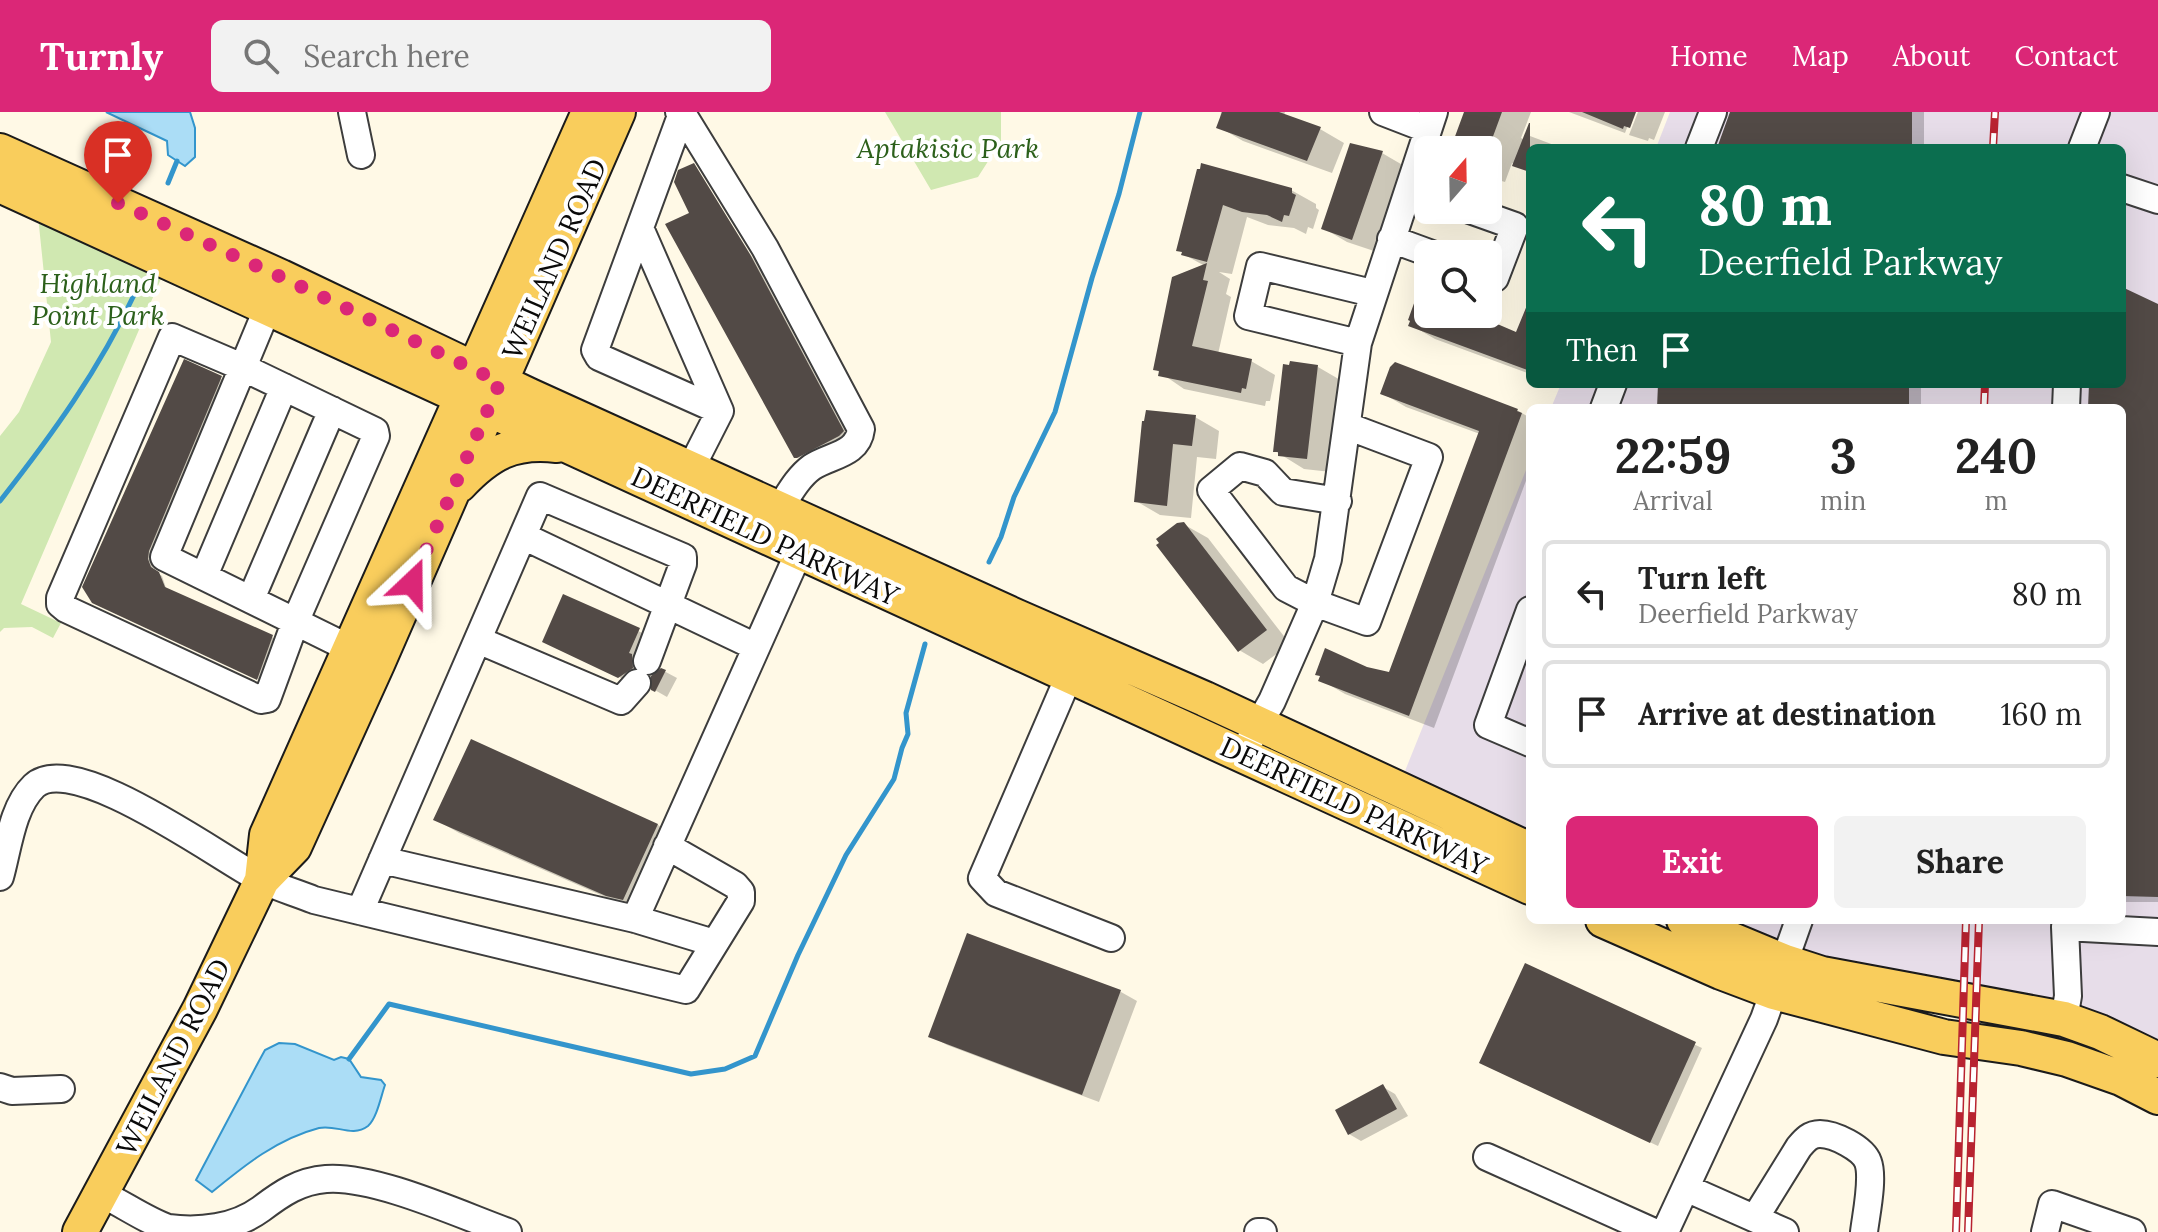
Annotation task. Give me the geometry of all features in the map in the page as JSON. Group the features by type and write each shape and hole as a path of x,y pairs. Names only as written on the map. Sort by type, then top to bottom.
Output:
{"main road":[{"name":"WEILAND ROAD","path":"364,655 481,389 589,112"},
{"name":"WEILAND ROAD","path":"80,1232 200,1009 262,880 267,835 451,494 481,389 618,112"},
{"name":"DEERFIELD PARKWAY","path":"0,151 254,265 481,389 570,446 799,552 1075,660 1259,725 1526,848"},
{"name":"DEERFIELD PARKWAY","path":"0,185 268,307 691,468 780,508 1075,660 1242,754 1526,885"},
{"path":"451,494 470,473 506,448 521,444 570,446"},
{"path":"1612,924 1721,972 1780,977 1831,976 2064,1019 2100,1032 2158,1060"},
{"path":"1691,924 1780,977 1944,1037 2021,1048 2067,1059 2121,1078 2158,1097"}],"street":[{"path":"352,112 361,155"},
{"path":"1383,112 1431,120"},
{"path":"1701,144 1713,112"},
{"path":"2084,144 2096,112"},
{"path":"680,113 595,354 720,411"},
{"path":"680,113 765,248 861,429 860,439 850,449 812,467 780,508"},
{"path":"2126,189 2158,200"},
{"path":"1242,754 1272,701 1315,603 1328,559 1338,501 1358,343 1391,239 1414,198"},
{"path":"1502,221 1515,226 1502,260"},
{"path":"640,228 720,411"},
{"path":"1391,239 1414,247"},
{"path":"1358,343 1248,316 1260,266 1372,293"},
{"path":"268,307 164,557 364,655"},
{"path":"172,337 242,367 372,428 376,436 296,620 270,695 261,700 60,604 172,337"},
{"path":"204,576 284,387"},
{"path":"251,599 332,410"},
{"path":"691,468 720,411"},
{"path":"1338,501 1283,492 1265,473 1240,466 1211,490 1286,588 1315,603 1367,622 1429,457 1347,426"},
{"path":"360,911 540,496 683,557 642,672 621,701 478,640"},
{"path":"523,536 756,647"},
{"path":"635,919 799,552"},
{"path":"1526,621 1488,725 1526,741"},
{"path":"1075,660 982,878 996,893 1111,938"},
{"path":"0,877 23,800 34,785 47,777 64,777 78,780 155,815 262,880 314,900 686,990 741,901 741,892 735,885 667,846"},
{"path":"382,860 635,919 714,943"},
{"path":"1665,1232 1764,1019 1798,924"},
{"path":"2064,1019 2068,996 2057,924 2158,932"},
{"path":"0,1087 12,1091 61,1089"},
{"path":"1755,1218 1799,1147 1807,1137 1820,1134 1860,1151 1868,1162 1870,1179 1864,1232"},
{"path":"1487,1157 1654,1232"},
{"path":"102,1194 168,1228 220,1230 244,1221 286,1190 305,1181 352,1179 508,1232"},
{"path":"1686,1188 1785,1232"},
{"path":"2045,1232 2052,1204 2132,1232"}],"shaded area":[{"path":"1670,112 2158,112 2158,1055 1865,973 1730,924 2126,924 2126,404 1553,404 1559,388 2126,388 2126,144 1658,144"},
{"path":"1526,470 1526,839 1401,781"}],"green space":[{"name":"Aptakisic Park","path":"885,112 1001,112 1001,141 978,177 931,190"},
{"name":"Highland Point Park","path":"38,216 163,274 21,604 61,623 53,638 32,627 4,628 0,632 0,436 19,412 51,342"}],"water":[{"path":"106,112 190,112 195,128 195,157 185,166 168,155 167,141"},
{"path":"279,1043 295,1044 334,1060 341,1057 349,1059 361,1077 381,1080 385,1085 374,1118 368,1126 356,1131 319,1128 289,1139 249,1163 212,1192 196,1180 265,1050"}],"building":[{"path":"1222,112 1279,112 1321,127 1307,161 1216,128"},
{"path":"1464,112 1502,112 1493,136 1455,136"},
{"path":"1582,112 1636,112 1630,128 1624,126 1623,129"},
{"path":"1730,112 1912,112 1912,144 1718,144"},
{"path":"1529,123 1530,123 1526,171 1512,166"},
{"path":"1350,143 1383,151 1352,240 1321,229"},
{"path":"694,163 751,256 844,431 797,458 794,458 665,224 689,213 674,182 678,170"},
{"path":"1201,163 1292,188 1292,193 1296,195 1289,216 1284,215 1282,222 1267,215 1242,212 1223,205 1207,262 1181,255 1182,252 1176,251"},
{"path":"1207,263 1203,280 1208,281 1192,346 1252,359 1246,389 1242,388 1241,393 1158,376 1159,371 1153,370 1172,277"},
{"path":"2126,289 2158,304 2158,897 2126,896 2126,404 2088,404 2089,388 2126,388"},
{"path":"1414,303 1414,328 1502,326 1516,332 1526,308 1526,370 1408,326"},
{"path":"184,359 222,376 148,559 151,567 159,572 165,587 273,635 257,680 92,603 82,587"},
{"path":"1290,361 1318,365 1307,459 1278,456 1278,452 1273,452 1283,364 1289,365"},
{"path":"1395,362 1522,413 1409,716 1318,681 1320,676 1315,675 1325,648 1367,667 1389,672 1479,431 1380,394 1390,367"},
{"path":"1658,388 1909,388 1909,404 1657,404"},
{"path":"1146,410 1196,415 1192,446 1173,444 1167,506 1134,502 1142,421"},
{"path":"1184,522 1267,630 1238,652 1156,545 1159,543 1156,539 1177,523"},
{"path":"563,594 640,628 629,653 632,654 633,668 618,678 542,642"},
{"path":"661,668 666,670 655,692 651,690 651,676"},
{"path":"471,739 658,824 623,900 606,896 433,820"},
{"path":"967,933 1121,990 1082,1095 928,1037"},
{"path":"1525,963 1696,1042 1650,1143 1479,1063"},
{"path":"1383,1084 1397,1109 1348,1135 1335,1110"}],"waterway":[{"path":"989,562 1014,497 1055,412 1140,112"},
{"path":"168,183 177,161"},
{"path":"0,501 74,401 135,293"},
{"path":"349,1059 389,1004 691,1074 725,1069 755,1056 798,955 846,855 894,779 908,734 906,713 925,644"}],"railway":[{"path":"1993,144 1995,112"},
{"path":"1984,404 1985,388"},
{"path":"1956,1232 1966,924"},
{"path":"1968,1232 1979,924"}],"route":[{"path":"118,203 500,382 412,583"}]}
